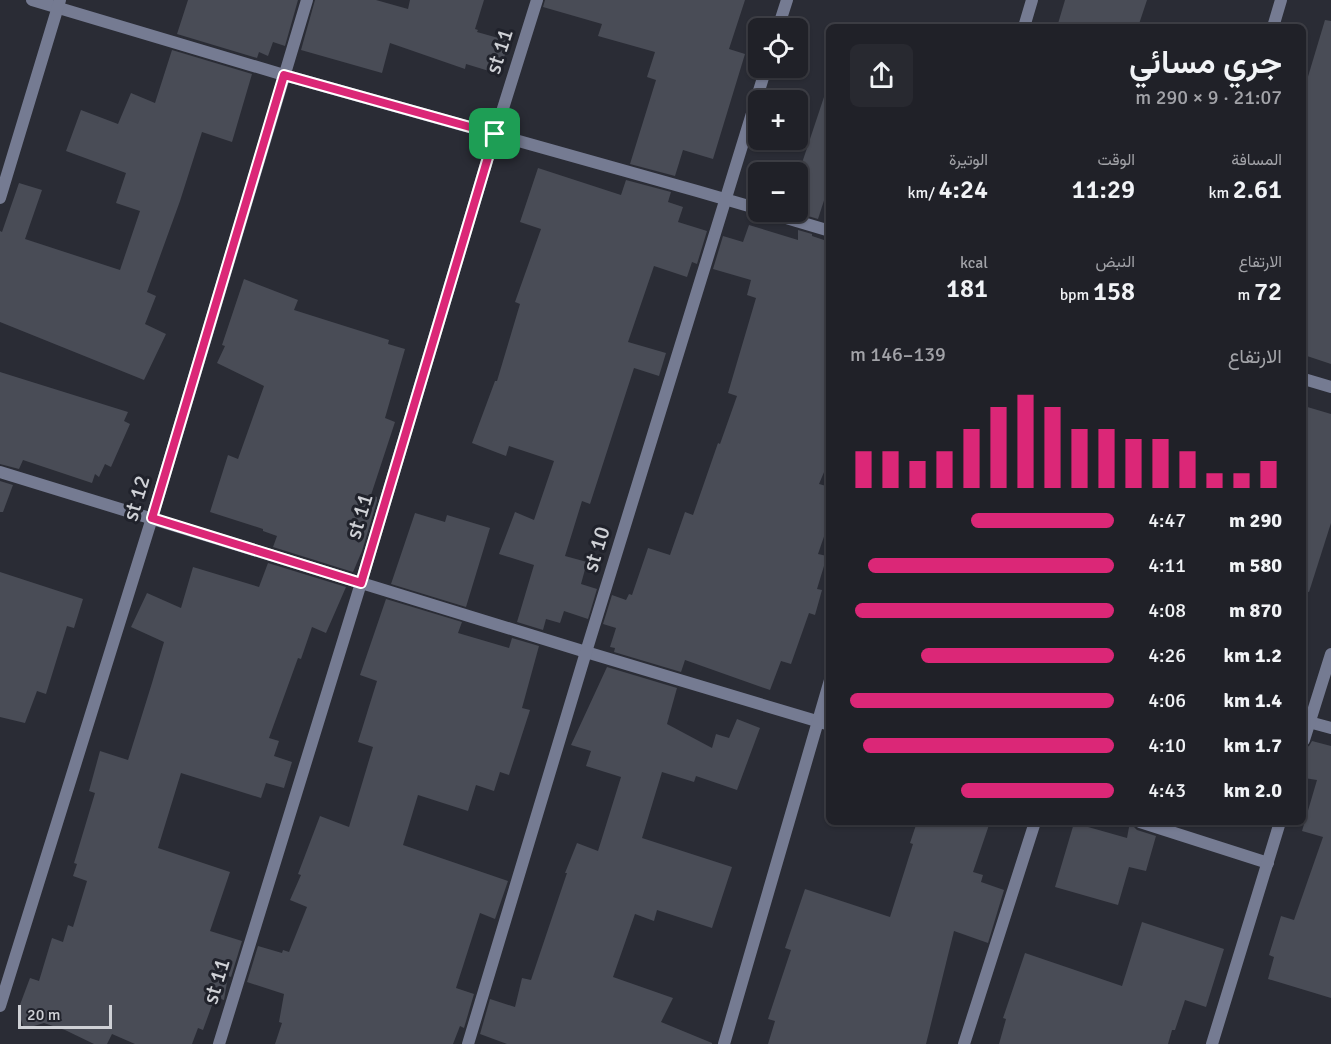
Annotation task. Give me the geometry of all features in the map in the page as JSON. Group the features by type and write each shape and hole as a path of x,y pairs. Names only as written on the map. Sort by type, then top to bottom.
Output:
{"street":[{"path":"32,0 59,4 284,75 748,206"},
{"name":"st 12","path":"0,1006 152,518 307,0"},
{"name":"st 11","path":"219,1044 537,0"},
{"path":"781,18 787,0"},
{"path":"1025,24 1032,0"},
{"path":"1274,24 1281,0"},
{"path":"0,198 59,4"},
{"name":"st 10","path":"468,1044 763,78"},
{"path":"800,222 826,230"},
{"path":"1306,380 1331,387"},
{"path":"0,472 826,724"},
{"path":"1306,733 1331,654"},
{"path":"724,1044 826,693"},
{"path":"1309,722 1331,728"},
{"path":"964,1044 1034,825"},
{"path":"1149,825 1268,863"},
{"path":"1212,1044 1279,825"}],"building":[{"path":"188,0 298,0 285,46 273,42 268,56 259,52 257,58 177,34"},
{"path":"315,0 376,0 408,9 410,0 484,0 475,29 478,30 477,32 509,41 499,74 466,64 465,69 390,43 382,73 301,50"},
{"path":"545,0 745,0 729,49 745,54 713,159 683,150 675,176 630,164 656,80 647,77 655,52 598,36 602,24 543,7"},
{"path":"1065,0 1147,0 1139,24 1058,24"},
{"path":"1325,20 1331,21 1331,364 1306,356 1306,83"},
{"path":"172,50 252,74 232,142 202,132 147,292 156,296 145,324 166,334 144,380 0,322 0,231 2,232 19,183 42,190 25,239 120,270 140,211 116,203 126,173 66,151 81,110 118,124 131,93 155,103"},
{"path":"825,94 826,194 818,219 808,216 808,162 802,162"},
{"path":"538,168 621,195 626,180 671,192 668,202 683,207 678,222 707,231 697,264 692,262 687,277 654,266 628,342 666,353 659,376 634,368 590,504 582,501 565,556 587,562 581,584 597,589 588,619 564,611 560,623 546,619 543,630 517,622 534,565 499,554 515,512 534,520 554,461 509,446 506,456 472,443 495,381 497,381 520,304 515,302 541,229 520,222"},
{"path":"749,225 798,240 798,230 826,241 826,467 819,484 826,486 826,531 818,554 826,556 826,559 817,589 822,590 815,615 809,613 791,664 781,661 770,690 685,660 681,672 614,652 615,648 610,647 616,628 603,624 612,595 626,600 629,594 632,595 648,548 670,555 685,512 693,515 718,443 720,444 737,396 728,393 756,298 747,295 751,280 713,269 723,236 743,242"},
{"path":"244,279 298,300 294,310 389,340 388,344 405,349 385,418 395,422 371,495 377,497 377,501 362,551 353,572 273,547 277,536 263,529 210,512 228,455 238,459 264,386 217,363 225,346 222,345"},
{"path":"0,372 128,412 124,421 130,424 111,467 105,464 99,477 95,474 92,483 23,460 19,469 0,464"},
{"path":"1306,407 1331,414 1331,523 1309,592 1306,591"},
{"path":"0,481 13,485 3,512 0,512"},
{"path":"415,513 445,522 447,515 490,528 466,607 391,584"},
{"path":"268,563 346,587 326,633 312,627 301,659 298,658 269,738 279,741 274,756 292,762 284,788 266,783 261,798 181,773 158,848 230,872 210,931 242,941 231,977 228,976 224,1000 215,997 203,1030 198,1028 192,1044 135,1044 112,1034 107,1044 94,1044 44,1023 24,1029 18,1010 30,978 39,981 52,938 63,942 68,925 73,927 87,881 73,876 77,864 74,863 95,793 89,791 100,751 128,760 164,642 131,627 147,593 181,608 193,567 259,587"},
{"path":"0,572 83,599 74,628 67,626 46,694 37,691 25,723 0,717"},
{"path":"386,599 462,622 458,633 509,648 512,638 539,646 522,708 530,710 509,775 500,772 494,791 476,785 468,811 418,795 403,845 508,881 495,919 480,913 456,988 474,994 464,1028 460,1026 453,1044 275,1044 282,1023 279,1022 284,994 247,982 258,946 282,953 283,950 289,952 307,907 290,900 301,875 298,874 320,816 349,827 373,747 358,742 377,681 360,675"},
{"path":"607,667 677,688 667,724 712,748 716,734 729,738 737,719 760,728 737,790 696,776 694,782 662,772 642,838 732,867 712,928 657,910 654,921 635,914 613,977 673,998 661,1022 712,1044 507,1044 480,1034 490,999 515,1007 522,978 531,980 567,873 565,873 577,843 598,851 621,777 586,766 591,751 571,745"},
{"path":"1312,741 1331,746 1331,998 1268,979 1274,957 1269,955 1281,916 1294,920 1323,837 1302,831 1304,825 1306,825 1306,817 1317,780 1306,778 1306,747"},
{"path":"916,825 989,825 973,872 983,875 981,882 1004,890 988,943 954,931 926,1044 768,1044 775,1021 768,1019 791,950 785,948 805,889 890,917 913,844 910,843"},
{"path":"1073,825 1081,825 1127,838 1129,825 1156,836 1146,871 1129,867 1118,905 1055,887"},
{"path":"1142,922 1224,949 1206,1007 1185,1000 1168,1044 999,1044 1006,1019 1003,1018 1025,953 1122,986"}],"route":[{"path":"284,75 495,134 361,583 152,518 284,75"}]}
